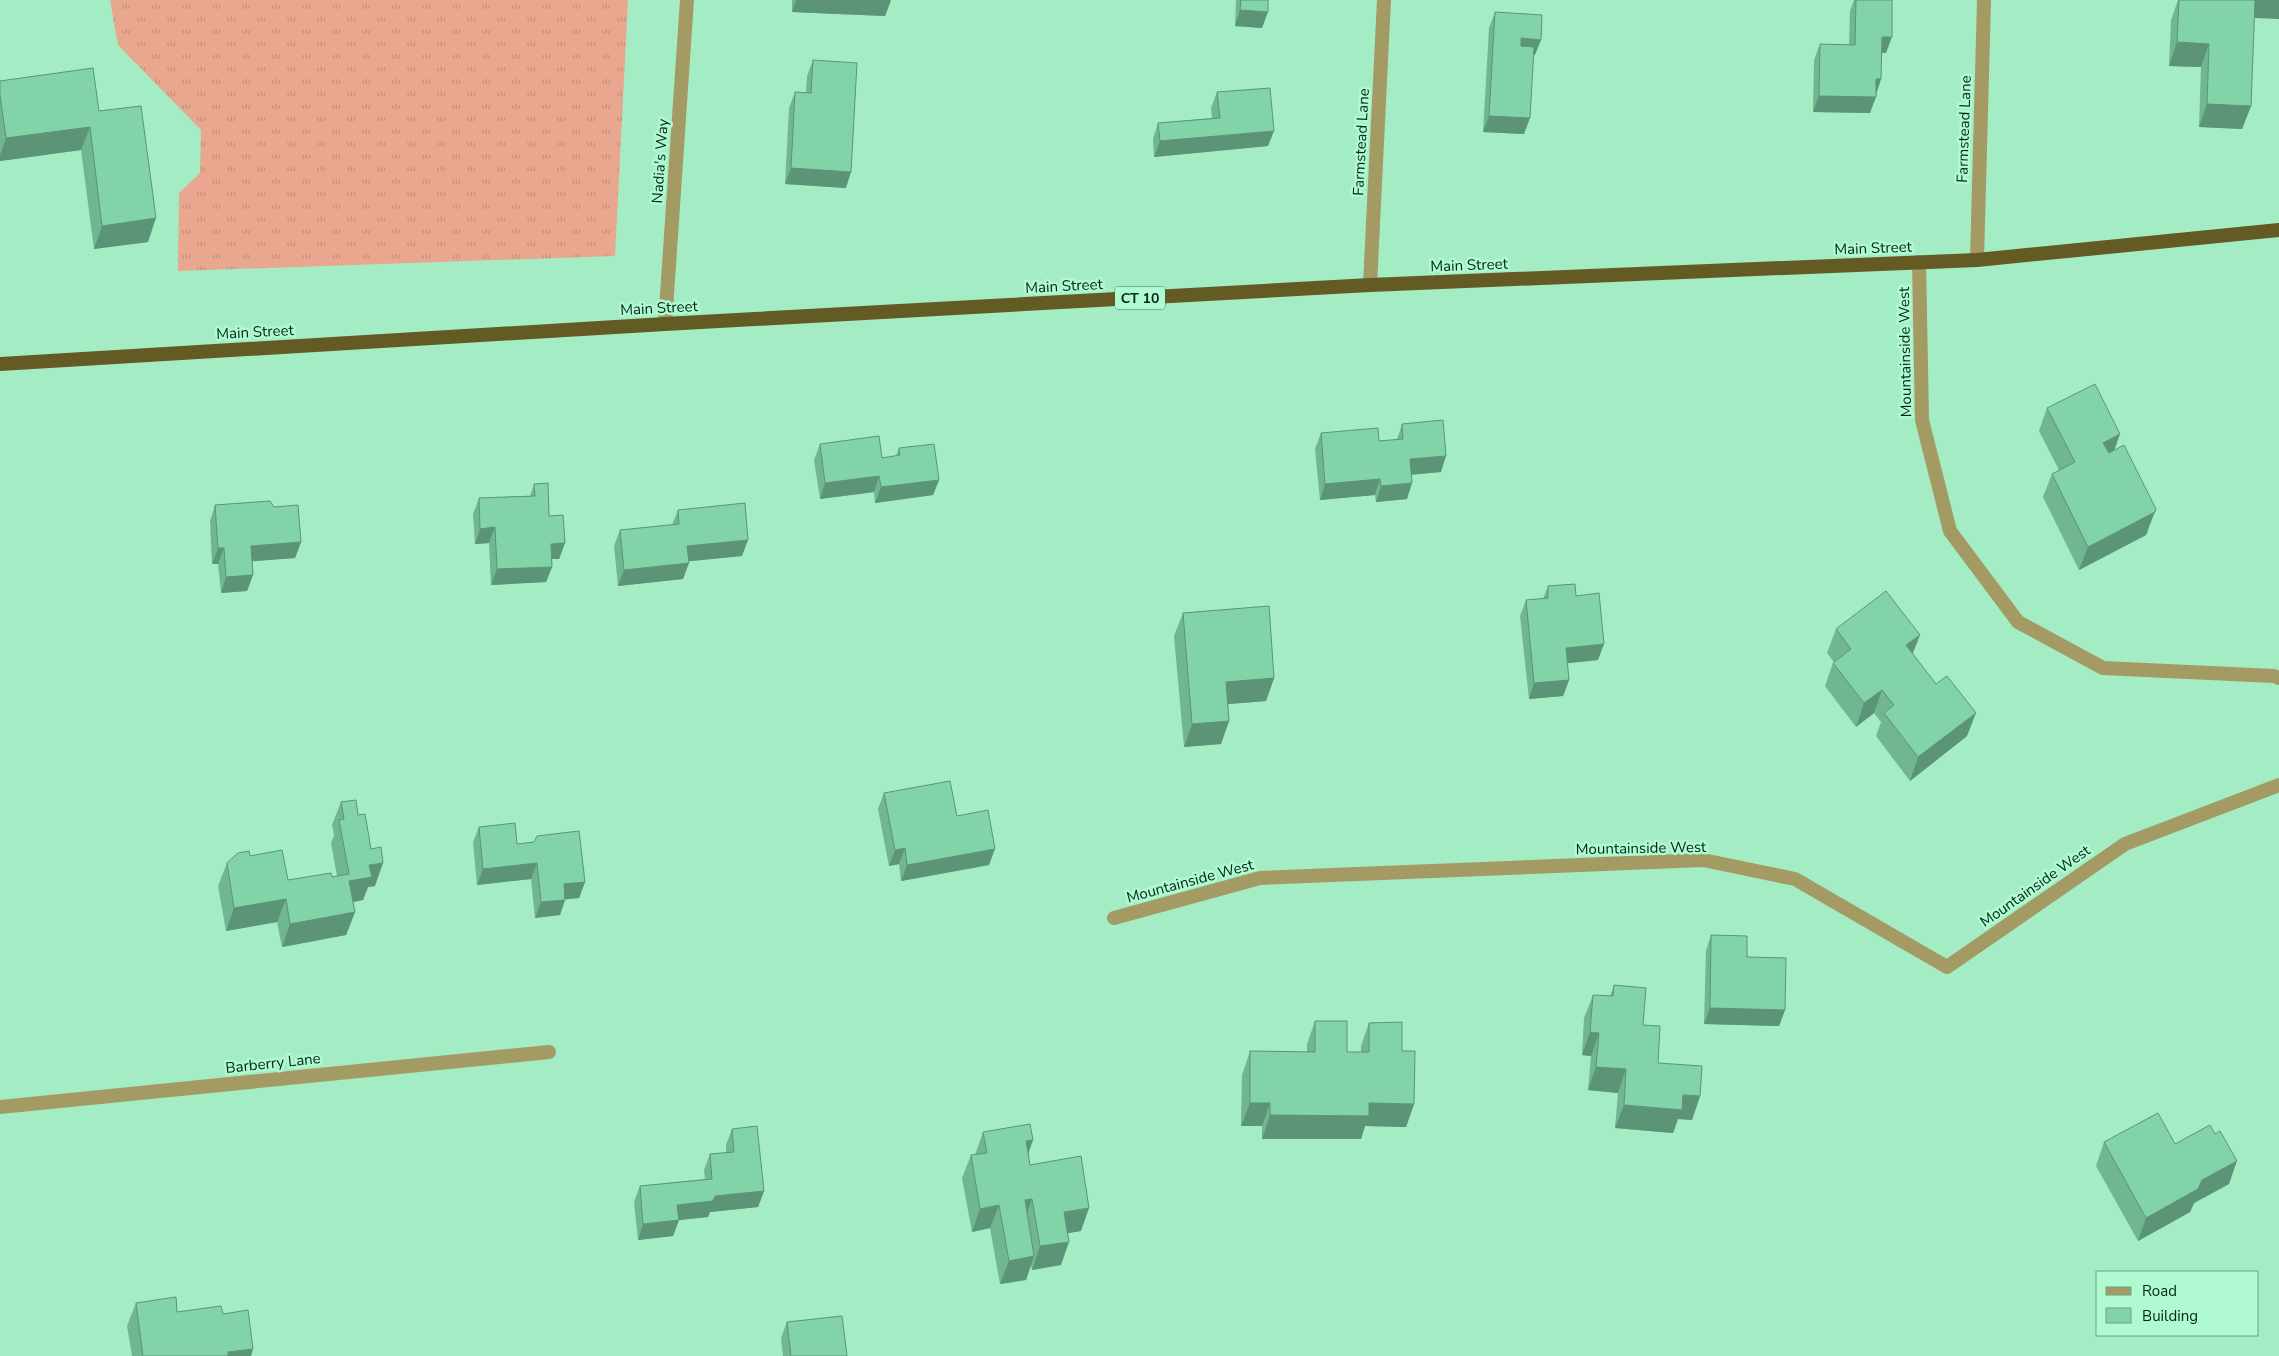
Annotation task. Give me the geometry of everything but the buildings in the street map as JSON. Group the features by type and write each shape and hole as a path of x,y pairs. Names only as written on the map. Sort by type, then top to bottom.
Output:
{"highway":[{"name":"Main Street","path":"0,364 665,324 1370,285 1977,260 2279,230"}],"street":[{"name":"Nadia's Way","path":"665,324 687,0"},
{"name":"Farmstead Lane","path":"1370,285 1384,0"},
{"name":"Farmstead Lane","path":"1977,260 1984,0"},
{"name":"Mountainside West","path":"1919,262 1922,420 1950,531 2018,622 2103,668 2274,676 2279,678"},
{"name":"Mountainside West","path":"1114,918 1260,878 1703,860 1795,878 1947,967 2125,844 2279,785"},
{"name":"Barberry Lane","path":"0,1106 549,1052"}],"green space":[{"path":"110,0 628,0 615,256 178,271 179,193 200,173 201,130 118,45"}]}
